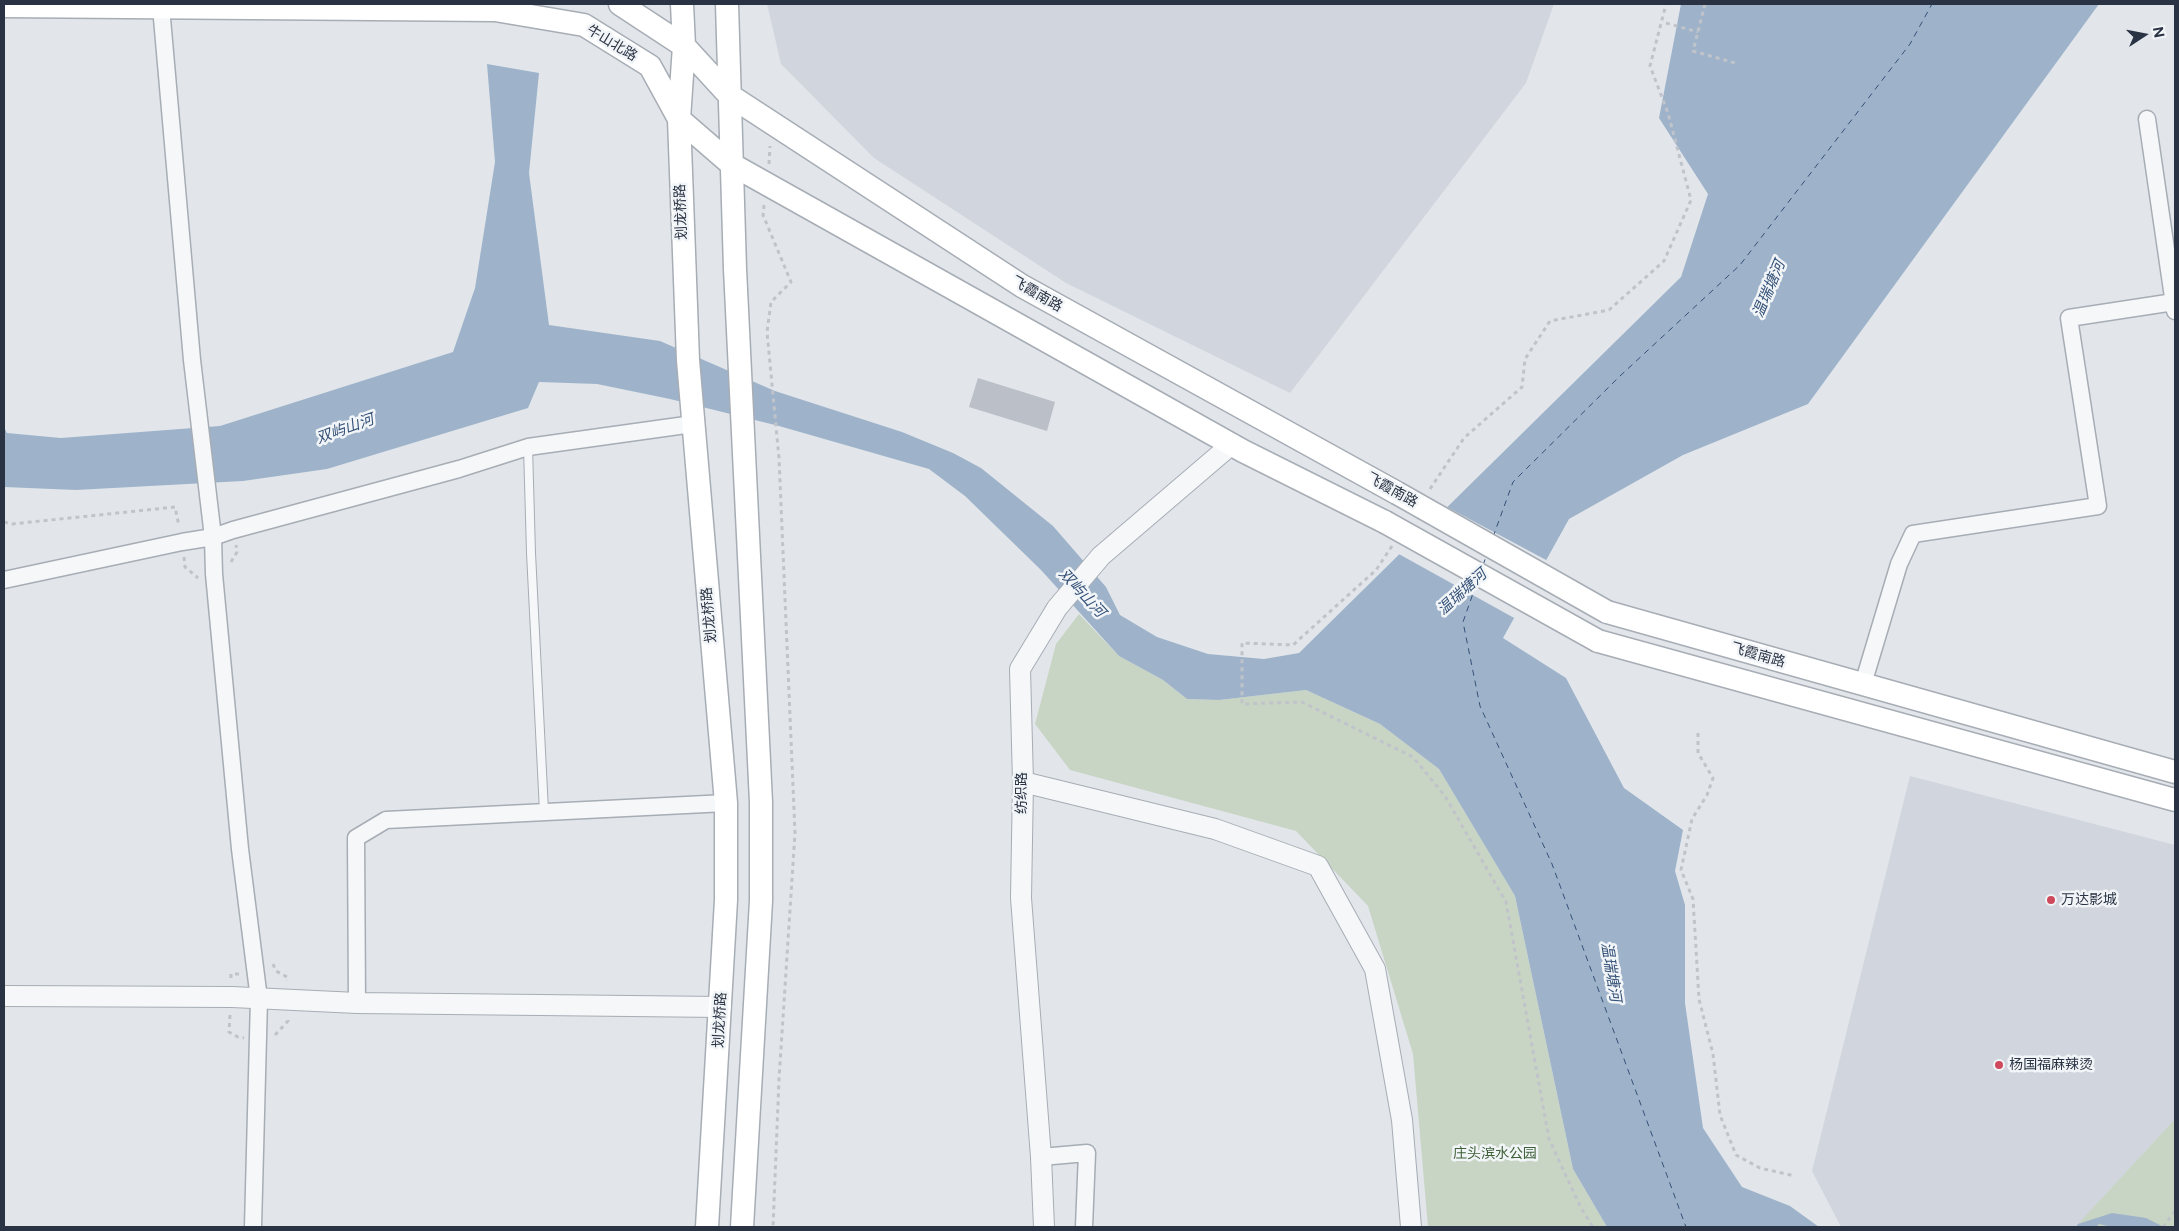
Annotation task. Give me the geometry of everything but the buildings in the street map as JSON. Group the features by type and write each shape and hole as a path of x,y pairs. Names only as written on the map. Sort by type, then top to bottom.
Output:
{"main road":[{"path":"620,4 684,46"},
{"name":"划龙桥路","path":"682,4 684,46 679,119 687,350 726,803 726,900 707,1227"},
{"path":"727,4 731,164 761,802 761,901 742,1227"},
{"name":"牛山北路","path":"4,6 495,10 584,25 650,66 679,119"},
{"name":"飞霞南路","path":"684,46 729,94 1022,286 1397,493 1606,612 2175,772"},
{"name":"飞霞南路","path":"679,119 731,164 1232,444 1385,522 1598,641 2175,800"}],"street":[{"path":"161,6 199,418 213,538 214,574 240,849 259,999 253,1227"},
{"path":"1863,684 1899,564 1913,534 2098,506 2069,318 2174,306 2148,119"},
{"path":"4,580 182,542 213,538 233,530 459,469 528,447 693,424"},
{"name":"纺织路","path":"1044,1227 1041,1157 1021,898 1023,782 1020,669 1057,608 1100,556 1232,444"},
{"path":"1023,782 1215,829 1318,866 1375,969 1402,1120 1410,1227"},
{"path":"357,1002 356,838 386,820 726,803"},
{"path":"4,996 721,1007"},
{"path":"1041,1157 1087,1154 1084,1227"}],"lane":[{"path":"528,447 531,553 544,811"}],"path":[{"path":"1425,496 1464,438 1522,387 1525,360 1550,321 1609,310 1664,261 1691,200 1668,114 1650,66 1666,4"},
{"path":"1705,4 1693,52 1735,63"},
{"path":"1666,23 1698,32"},
{"path":"771,122 763,215 792,282 771,302 767,332 780,458 795,833 779,1079 773,1227"},
{"path":"4,522 12,524 175,507 185,567 199,579 214,574"},
{"path":"1392,546 1376,570 1293,645 1242,643 1242,704 1302,702 1413,757 1444,796 1506,902 1549,1139 1581,1208 1593,1227"},
{"path":"1698,733 1698,753 1713,778 1707,795 1692,819 1681,870 1693,899 1698,999 1713,1054 1720,1115 1736,1155 1760,1168 1795,1176"},
{"path":"2163,1227 2175,1211"}],"shaded area":[{"path":"767,4 1554,4 1526,83 1290,393 1066,283 874,158 781,64"},
{"path":"1910,776 2175,845 2175,1119 2076,1227 1841,1227 1812,1171"}],"green space":[{"name":"庄头滨水公园","path":"1079,614 1119,656 1163,680 1187,699 1219,700 1306,690 1380,724 1439,769 1515,896 1573,1169 1607,1227 1428,1227 1413,1054 1368,906 1296,831 1070,770 1035,724 1056,644"},
{"path":"2175,1119 2175,1227 2077,1227 2078,1224"}],"water":[{"path":"1681,4 2099,4 1808,404 1683,455 1569,519 1503,638 1566,678 1624,788 1683,830 1675,871 1685,905 1685,1003 1703,1128 1742,1187 1790,1206 1819,1227 1607,1227 1573,1169 1515,896 1439,769 1380,724 1306,690 1219,700 1187,699 1163,680 1119,656 1041,570 965,496 929,469 779,426 670,399 597,384 539,382 528,408 327,469 243,481 76,490 4,487 4,427 7,433 61,438 220,426 453,352 475,288 495,162 487,64 539,73 529,173 549,325 660,341 775,391 902,432 953,453 981,468 1053,526 1106,587 1120,615 1157,637 1208,654 1264,659 1299,653 1681,277 1708,194 1659,118"},
{"path":"2112,1213 2146,1218 2164,1227 2112,1227 2099,1224 2096,1227 2076,1227 2078,1224"}],"pier":[{"path":"1445,506 1548,561 1516,619 1397,553"}],"ferry route":[{"path":"1493,537 1513,482 1620,376 1740,265 1910,44 1932,4"},
{"path":"1483,565 1486,557"},
{"path":"1476,585 1463,622 1480,706 1552,864 1686,1227"}],"place":[{"name":"万达影城","path":"2051,900"},
{"name":"杨国福麻辣烫","path":"1999,1065"}],"water label":[{"name":"温瑞塘河","path":"1769,289"},
{"name":"双屿山河","path":"345,429"},
{"name":"温瑞塘河","path":"1462,592"},
{"name":"双屿山河","path":"1082,593"},
{"name":"温瑞塘河","path":"1611,972"}]}
